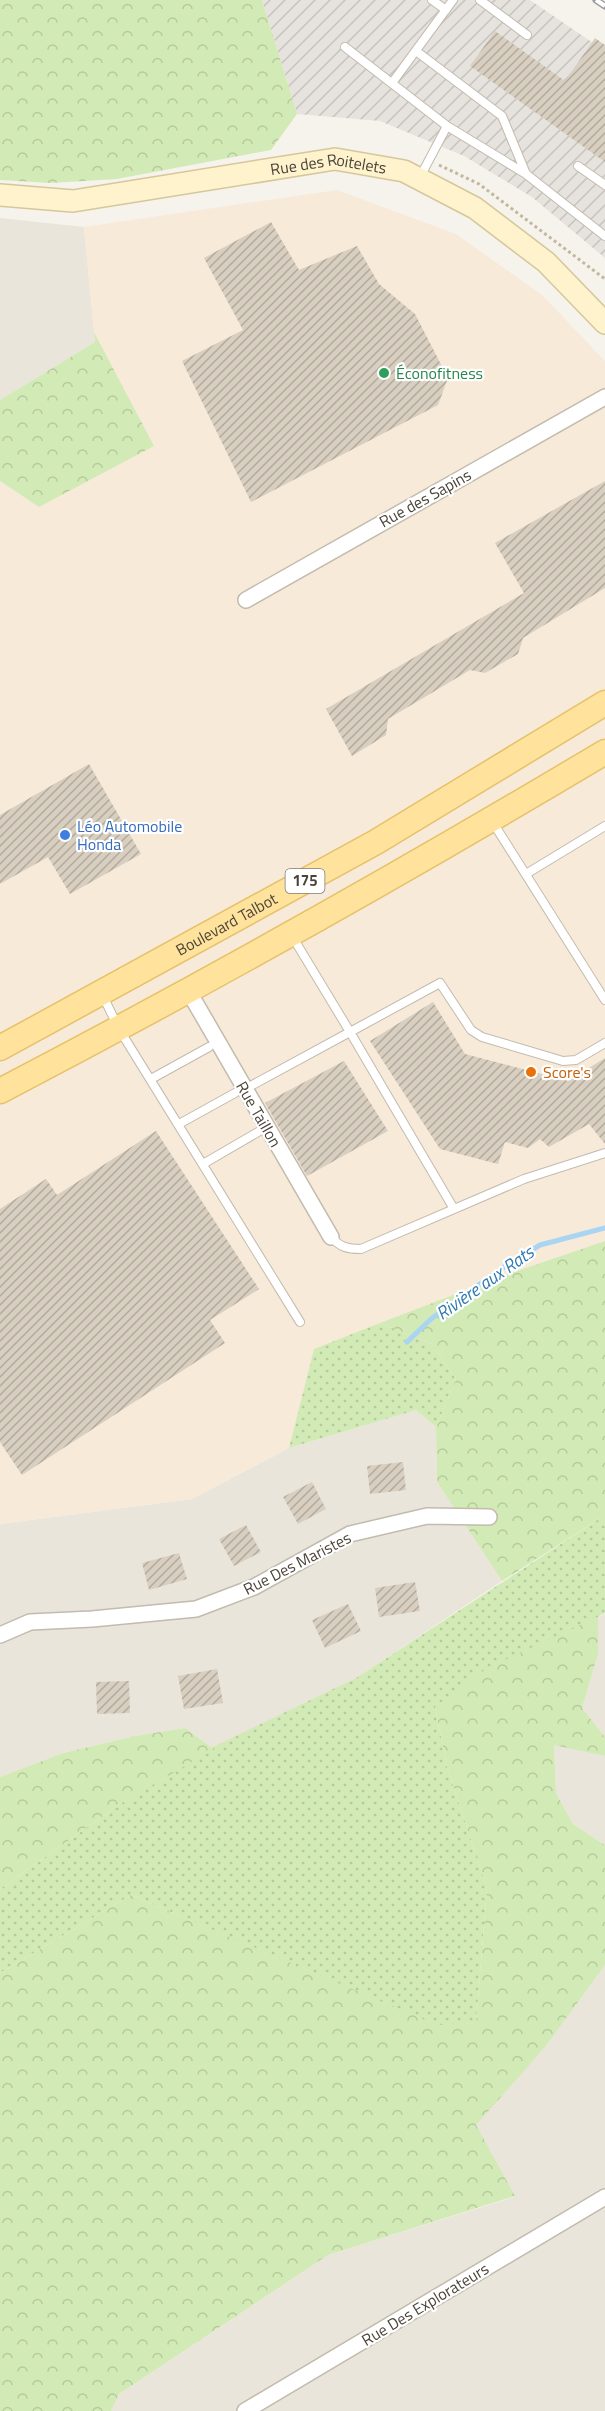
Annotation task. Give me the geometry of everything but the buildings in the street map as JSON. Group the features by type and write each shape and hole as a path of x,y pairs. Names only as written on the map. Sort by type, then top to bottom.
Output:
{"main road":[{"name":"Boulevard Talbot","path":"0,1048 376,842 605,703"},
{"name":"175","path":"0,1091 189,992 492,820 605,752"}],"street":[{"name":"Rue des Roitelets","path":"0,195 73,201 335,159 404,171 475,208 546,262 605,323"},
{"name":"Rue des Sapins","path":"246,600 605,397"},
{"name":"Rue Taillon","path":"189,992 240,1091 330,1237"},
{"name":"Rue Des Maristes","path":"0,1635 30,1622 92,1619 196,1609 254,1587 350,1534 427,1516 489,1517"},
{"name":"Rue Des Explorateurs","path":"245,2411 605,2197"}],"lane":[{"path":"432,0 446,10"},
{"path":"392,83 453,0"},
{"path":"480,0 527,35"},
{"path":"345,47 447,126 525,174 605,236"},
{"path":"416,51 502,116 525,174"},
{"path":"419,179 447,126"},
{"path":"578,166 605,185"},
{"path":"492,820 601,986 605,1000"},
{"path":"526,874 605,826"},
{"path":"291,934 454,1209"},
{"path":"179,1124 440,983 471,1030 482,1037 563,1060 576,1060 605,1043"},
{"path":"101,993 119,1029 300,1322"},
{"path":"151,1079 209,1047"},
{"path":"203,1164 258,1132"},
{"path":"330,1237 338,1245 348,1249 361,1248 524,1179 605,1153"}],"shaded area":[{"path":"262,0 530,0 605,51 605,258 532,197 464,156 380,121 297,114"},
{"path":"337,190 456,234 542,295 605,361 605,1241 508,1274 314,1349 289,1448 192,1499 0,1524 0,481 39,507 154,446 94,332 84,227"},
{"path":"0,218 84,227 95,342 0,400"},
{"path":"416,1410 436,1427 437,1482 502,1581 356,1678 214,1749 185,1728 135,1736 63,1753 0,1777 0,1524 192,1499 289,1448"},
{"path":"605,1614 605,1737 582,1708 598,1654 598,1617"},
{"path":"554,1744 605,1756 605,1845 573,1824 556,1793"},
{"path":"605,1965 605,2411 111,2411 119,2394 328,2255 514,2197 475,2125 546,2046"}],"green space":[{"path":"0,0 262,0 297,114 271,150 117,179 50,183 0,180"},
{"path":"94,332 154,446 39,507 0,481 0,400 95,342"},
{"path":"605,1241 605,1515 502,1581 437,1482 436,1427 456,1379 432,1344 380,1323 508,1274"},
{"path":"380,1323 432,1344 456,1379 436,1427 416,1410 289,1448 314,1349"},
{"path":"605,1515 605,1613 435,1707 447,1767 487,1888 476,2023 437,2026 131,1895 0,1973 0,1889 120,1804 213,1747 356,1678"},
{"path":"598,1617 598,1654 582,1708 605,1737 605,1756 554,1745 556,1793 573,1824 605,1845 605,1965 546,2046 476,2125 515,2196 328,2255 119,2394 111,2411 0,2411 0,1973 131,1895 437,2025 476,2023 487,1888 447,1767 435,1707 487,1668"},
{"path":"185,1728 214,1749 120,1804 0,1889 0,1777 63,1753 135,1736"}],"waterway":[{"name":"Rivière aux Rats","path":"407,1342 431,1319 501,1269 540,1245 605,1228"}],"railway":[{"path":"596,0 605,6"}],"place":[{"name":"Éconofitness","path":"384,373"},
{"name":"Léo Automobile Honda","path":"65,835"},
{"name":"Score's","path":"531,1072"}]}
